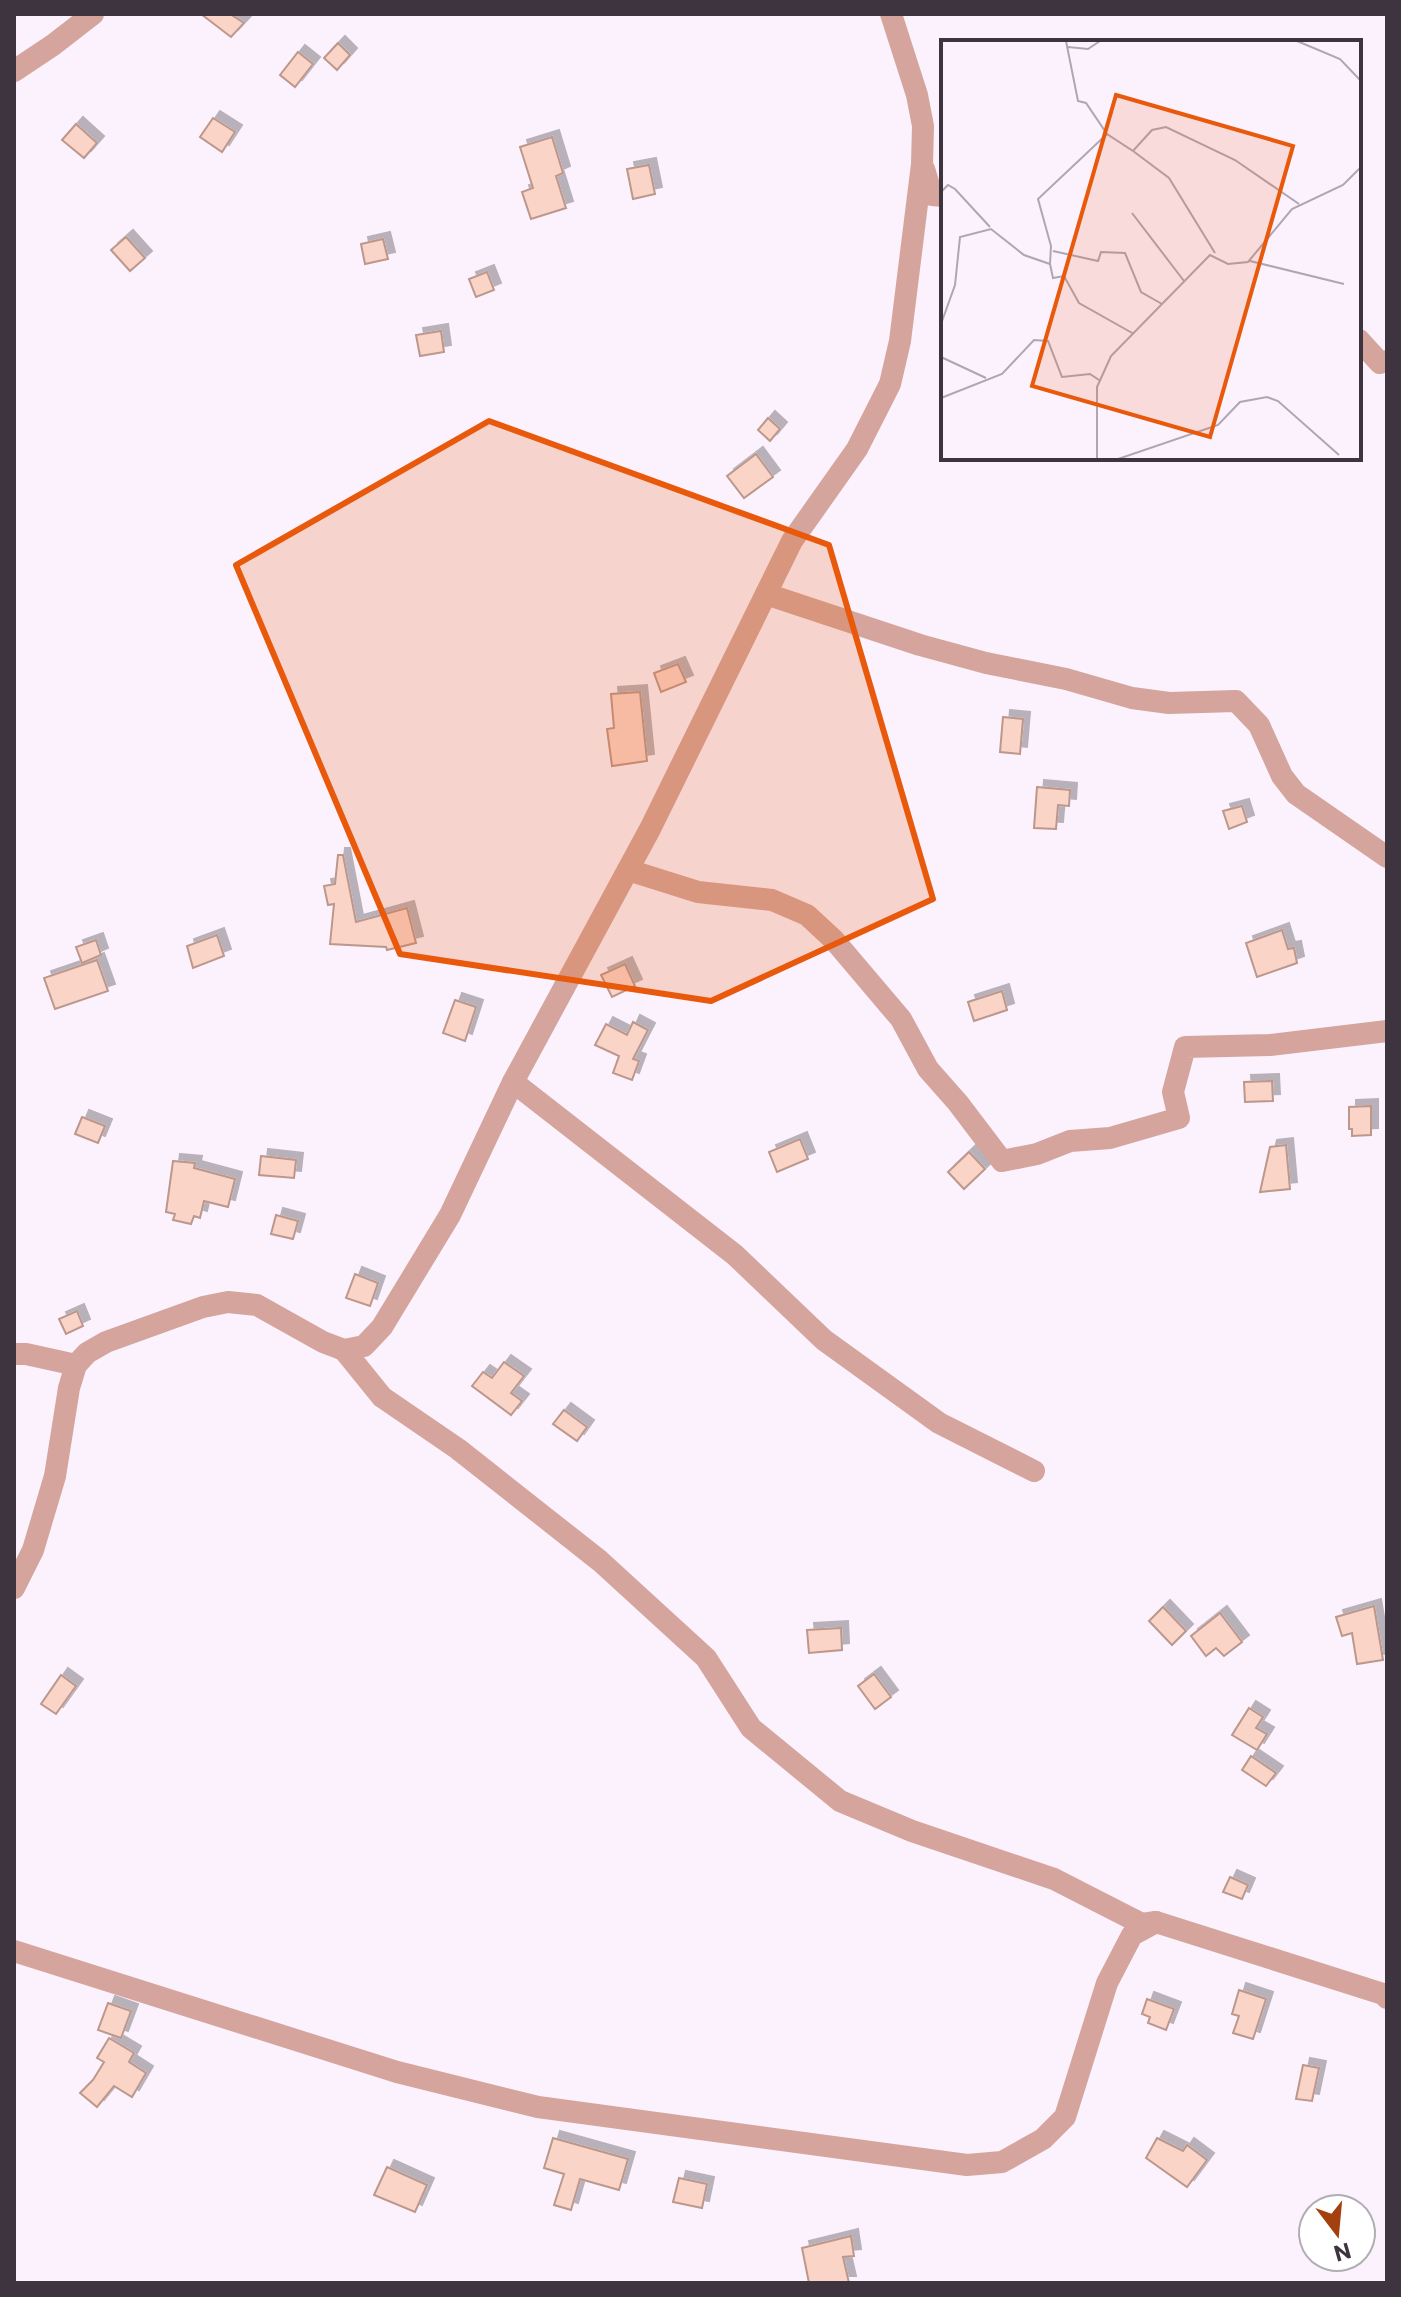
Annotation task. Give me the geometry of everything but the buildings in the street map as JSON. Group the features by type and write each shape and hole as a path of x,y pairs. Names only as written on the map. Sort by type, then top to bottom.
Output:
{"street":[{"path":"14,71 93,14"},
{"path":"344,1350 364,1346 382,1327 450,1215 513,1082 628,870 792,541 857,449 890,384 900,341 922,164 923,126 917,95 891,14"},
{"path":"922,164 932,195 941,196"},
{"path":"1361,342 1380,363 1387,361"},
{"path":"766,594 920,645 986,663 1066,679 1132,698 1169,703 1236,701 1259,725 1282,776 1296,794 1387,857"},
{"path":"628,870 698,892 772,900 807,915 834,940 901,1019 928,1069 1002,1161 1037,1154 1070,1141 1110,1138 1179,1118 1173,1092 1185,1047 1270,1045 1387,1031"},
{"path":"513,1082 735,1255 824,1340 939,1423 1034,1471"},
{"path":"14,1588 33,1550 55,1476 69,1388 76,1365 87,1353 106,1342 203,1307 228,1302 257,1305 323,1342 344,1350 382,1397 458,1449 600,1561 706,1658 751,1728 840,1801 912,1831 1054,1879 1142,1924 1156,1922 1386,1993"},
{"path":"14,1354 76,1365"},
{"path":"14,1951 397,2072 538,2107 967,2165 1002,2162 1043,2139 1065,2117 1107,1983 1132,1935 1156,1922"}],"highlighted area":[{"path":"489,421 829,545 933,899 711,1001 400,954 236,565"}]}
